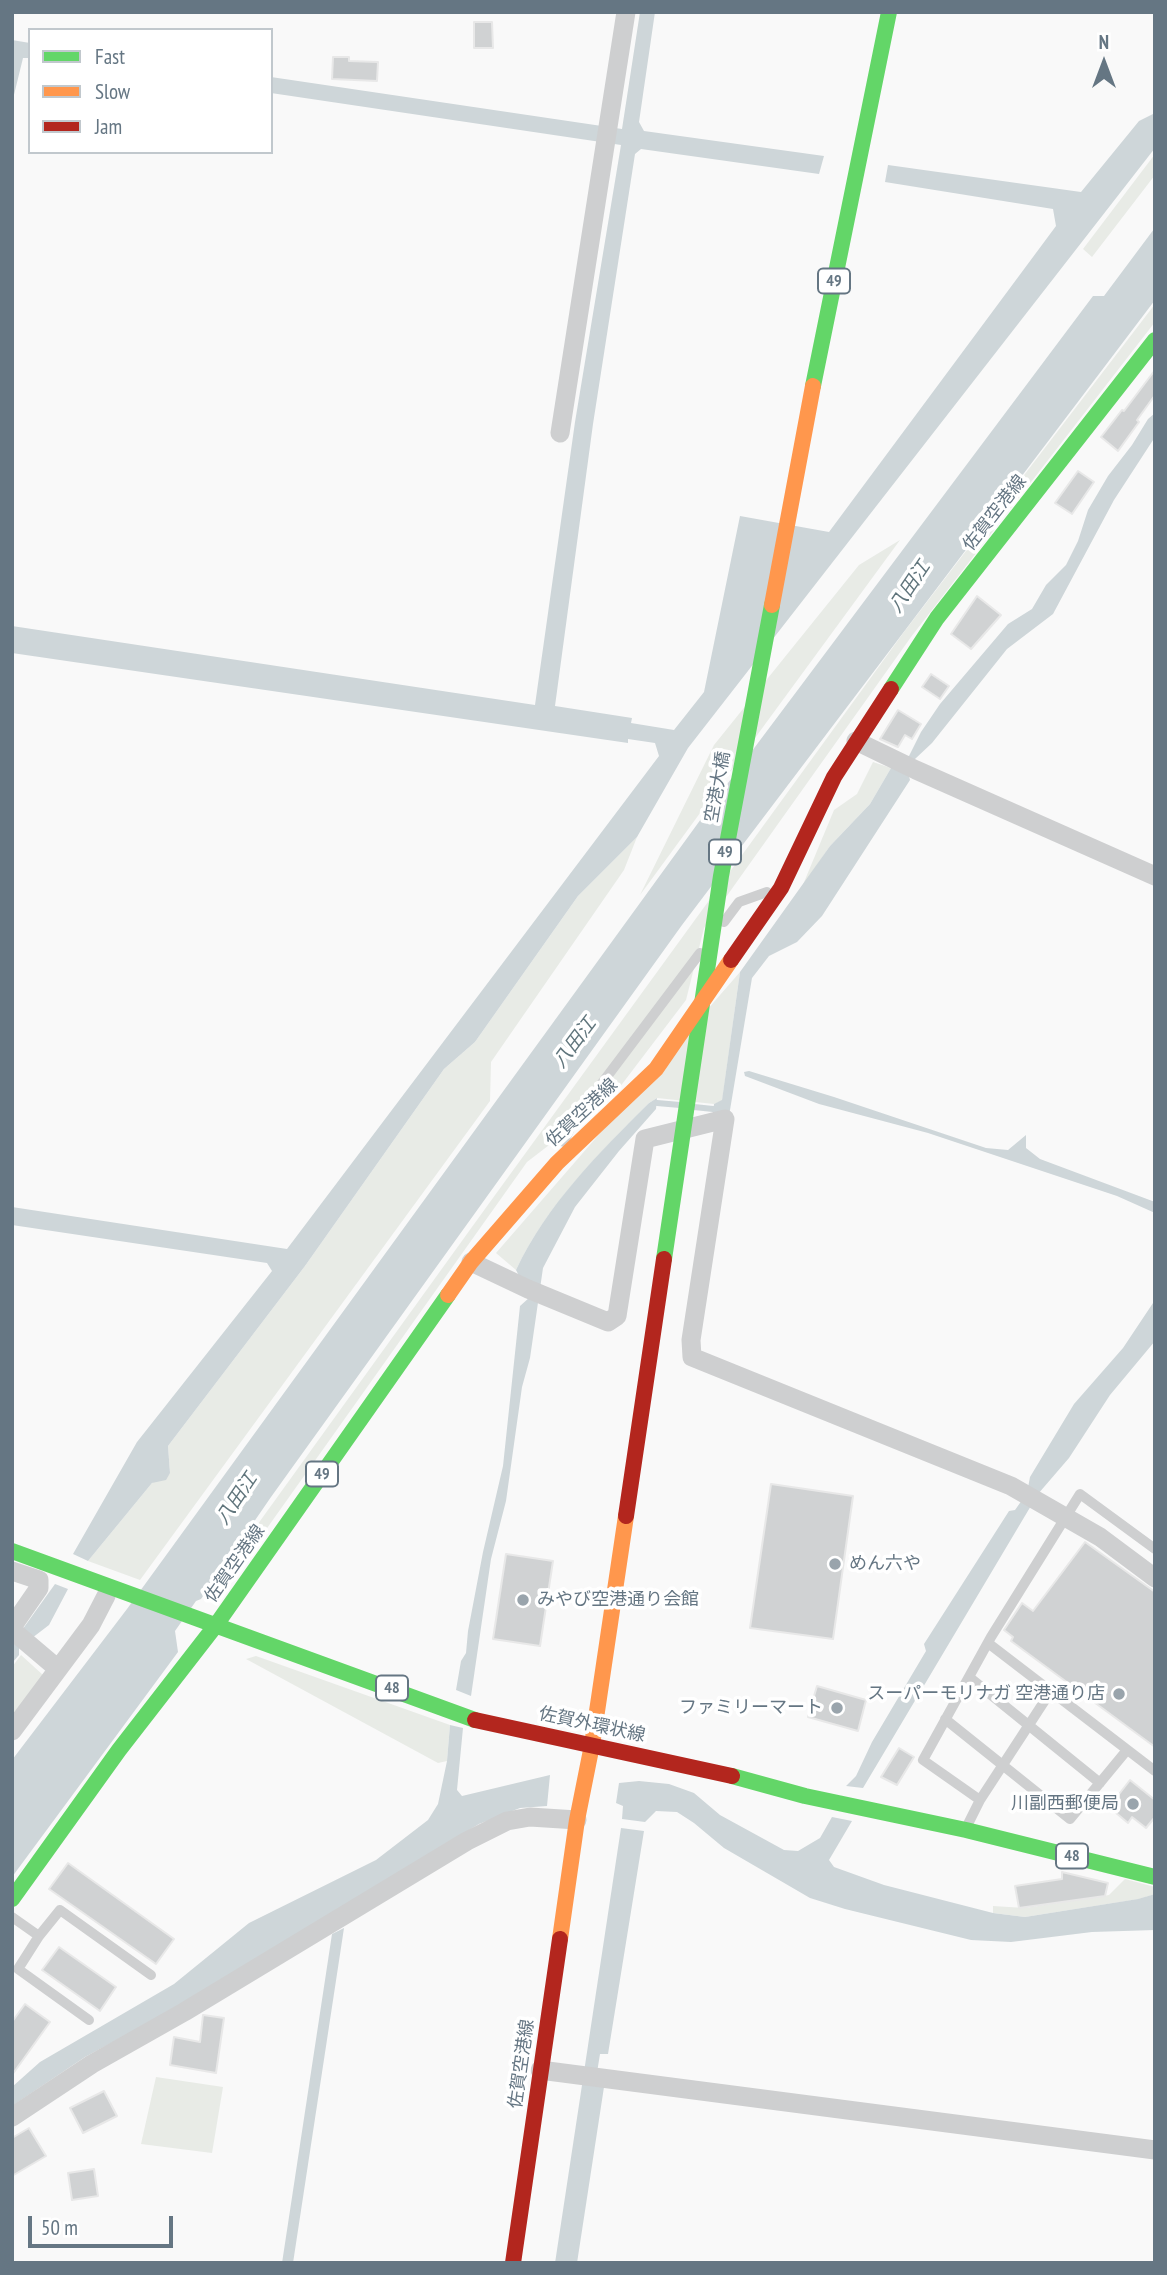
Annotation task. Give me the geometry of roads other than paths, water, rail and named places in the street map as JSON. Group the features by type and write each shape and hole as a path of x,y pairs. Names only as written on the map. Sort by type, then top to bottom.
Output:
{"main road":[{"name":"空港大橋","path":"653,1332 721,876 815,375 889,12"},
{"name":"佐賀空港線","path":"12,1899 119,1751 216,1625 471,1262 557,1163 656,1069 781,888 834,777 937,618 1155,340"},
{"name":"佐賀空港線","path":"513,2263 577,1820 592,1745 653,1332"},
{"name":"48","path":"12,1551 114,1593"},
{"name":"佐賀外環状線","path":"114,1593 197,1618 478,1721 698,1767 805,1796 1152,1872"}],"street":[{"path":"560,432 626,12"},
{"path":"856,741 1155,876"},
{"path":"471,1262 608,1322 617,1315 645,1139 725,1119 691,1340 692,1357 1031,1496 1100,1537 1155,1578"},
{"path":"12,1571 38,1580 39,1588 17,1634 58,1669"},
{"path":"12,1731 114,1593"},
{"path":"12,2118 92,2064 184,2012 467,1841 507,1821 530,1817 577,1820"},
{"path":"540,2070 1155,2150"}],"lane":[{"path":"557,1163 572,1123 738,902 781,888"},
{"path":"981,1800 923,1760 988,1643 1080,1494 1155,1549"},
{"path":"988,1643 1155,1771"},
{"path":"969,1677 1100,1783"},
{"path":"966,1830 981,1800 1051,1691"},
{"path":"945,1719 1070,1819 1127,1749"},
{"path":"89,2020 18,1969 60,1910 151,1975"},
{"path":"12,1917 39,1936"}],"water":[{"path":"640,12 655,12 639,122 644,131 824,156 819,174 641,149 635,154 593,424 555,706 632,718 631,723 674,730 704,692 740,516 829,532 1056,226 1053,209 885,182 888,165 1081,192 1139,121 1155,113 1155,148 688,748 637,837 578,896 475,1042 444,1069 305,1266 168,1446 170,1473 166,1480 152,1483 88,1561 73,1554 137,1442 272,1271 267,1263 12,1225 12,1207 287,1249 659,756 655,743 628,739 628,743 12,653 12,626 535,705 575,422 621,145 273,93 273,77 622,129"},
{"path":"12,40 28,43 28,58 23,58 12,103"},
{"name":"八田江","path":"1155,214 1155,300 682,925 271,1497 201,1599 196,1601 175,1631 178,1652 12,1877 12,1760 127,1609 701,819 1093,296 1104,296 1154,229"},
{"path":"1155,413 1155,437 1114,500 1053,614 1007,649 932,743 915,759 908,773 910,780 822,916 797,942 769,956 752,978 729,1116 713,1113 714,1104 722,1100 740,972 830,846 870,804 891,768 907,760 921,732 940,704 1008,624 1032,609 1046,585 1066,565 1078,541 1088,510 1108,476"},
{"path":"749,1071 986,1148 1008,1150 1026,1135 1026,1148 1040,1159 1155,1202 1155,1213 1117,1196 928,1133 819,1104 745,1076 744,1072"},
{"path":"657,1098 656,1109 575,1207 543,1268 506,1501 491,1559 471,1696 456,1690 461,1661 466,1653 483,1552 503,1466 520,1306 530,1297 516,1270 543,1223 575,1181 630,1122"},
{"path":"1155,1300 1155,1341 1110,1395 1069,1458 1038,1494 863,1788 846,1786 856,1776 872,1742 926,1651 924,1644 1009,1511 1015,1510 1027,1493 1030,1477 1074,1404 1123,1348"},
{"path":"55,1584 68,1589 49,1625 19,1648 19,1655 12,1663 12,1644"},
{"path":"450,1725 463,1728 457,1790 462,1796 550,1775 547,1806 520,1808 479,1824 174,2009 85,2057 12,2106 12,2087 40,2062 174,1984 249,1923 376,1860 428,1820 438,1804 447,1761"},
{"path":"639,1781 669,1784 694,1793 720,1815 784,1850 798,1851 820,1838 832,1817 852,1821 829,1860 834,1867 884,1885 993,1913 1025,1917 1155,1894 1155,1930 1092,1932 1011,1942 971,1940 845,1909 810,1898 724,1848 677,1812 656,1811 645,1822 622,1819 623,1806 616,1803 619,1783"},
{"path":"621,1828 644,1831 608,2054 600,2054 595,2085 604,2087 577,2263 555,2263"},
{"path":"344,1928 293,2263 282,2263 332,1934"}],"waterway":[{"path":"657,1103 680,1105"},
{"path":"694,1107 713,1109"}],"place":[{"name":"めん六や","path":"835,1564"},
{"name":"みやび空港通り会館","path":"523,1600"},
{"name":"スーパーモリナガ 空港通り店","path":"1119,1694"},
{"name":"ファミリーマート","path":"837,1708"},
{"name":"川副西郵便局","path":"1133,1804"}]}
